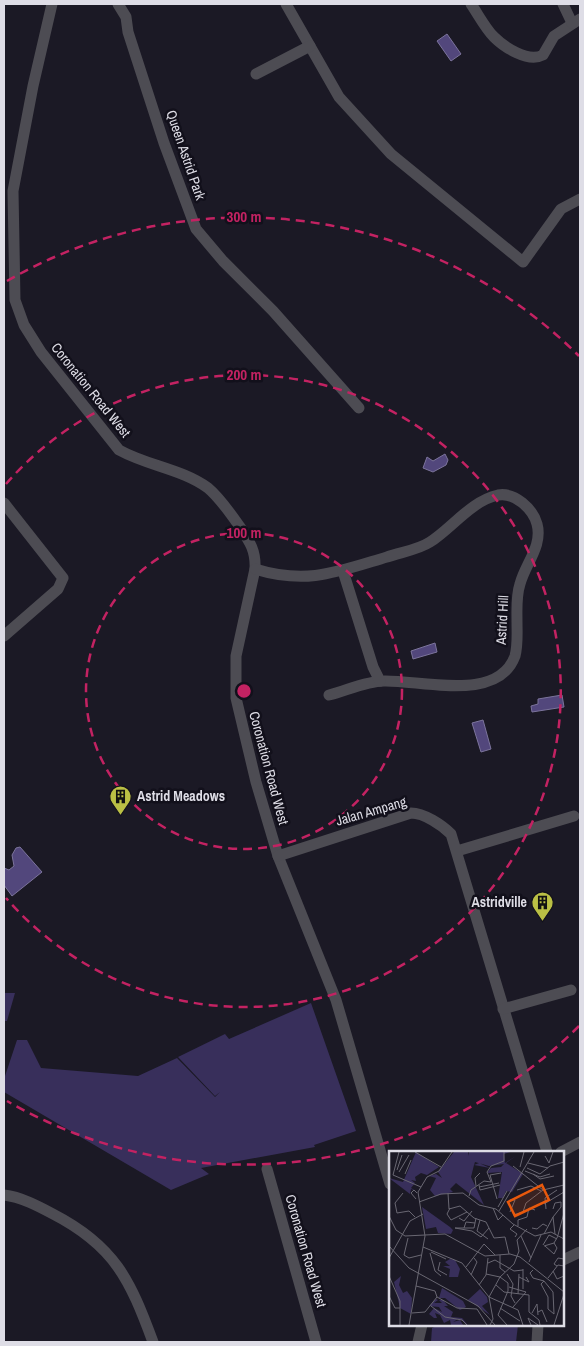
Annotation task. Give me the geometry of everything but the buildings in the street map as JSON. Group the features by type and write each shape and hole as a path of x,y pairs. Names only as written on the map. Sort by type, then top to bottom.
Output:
{"street":[{"name":"Coronation Road West","path":"52,4 33,86 13,191 16,300 19,314 41,352 120,450 132,457 184,475 215,495 253,547 256,556 255,569 236,656 236,698 256,782 278,856 336,1000 389,1181"},
{"name":"Queen Astrid Park","path":"118,4 126,17 128,32 164,143 196,229 222,261 273,311 359,408"},
{"path":"286,4 339,97 390,154 523,262 561,209 580,199"},
{"path":"471,4 494,37 519,54 531,58 538,58 543,55 554,36 576,21 563,4"},
{"path":"256,74 310,46"},
{"name":"Astrid Hill","path":"255,569 297,578 311,578 343,571 429,543 481,502 499,495 512,496 529,508 538,525 539,537 520,582 515,654 506,671 495,679 476,685 380,681 329,695"},
{"path":"4,503 63,578 58,589 4,636"},
{"path":"343,571 373,667 380,681"},
{"name":"Jalan Ampang","path":"278,856 411,813 419,814 448,830 457,851 547,1151"},
{"path":"457,851 574,816"},
{"path":"503,1009 570,990"},
{"path":"563,1151 580,1142"},
{"name":"Coronation Road West","path":"267,1169 316,1342"},
{"path":"4,1195 38,1206 74,1225 100,1244 122,1270 153,1342"},
{"path":"564,1260 580,1252"},
{"path":"418,1342 422,1326"},
{"path":"537,1342 538,1326"}],"shaded area":[{"path":"447,34 461,54 451,61 437,41"},
{"path":"445,454 448,460 446,465 433,472 423,468 427,457 433,461"},
{"path":"435,643 437,652 413,659 411,651"},
{"path":"562,695 564,707 532,712 531,706 538,704 538,699"},
{"path":"483,720 491,749 481,752 472,723"},
{"path":"20,847 42,872 12,896 4,885 4,868 9,870 14,866 12,855 16,848"},
{"path":"4,993 15,993 7,1021 4,1021"},
{"path":"311,1003 356,1131 314,1145 315,1147 201,1168 209,1174 171,1190 4,1092 4,1079 17,1040 27,1040 41,1068 138,1076 177,1058 215,1097 220,1092 215,1096 178,1057 225,1034 229,1039"},
{"path":"437,1326 518,1326 516,1342 431,1342 432,1328"}],"place":[{"name":"Astrid Meadows","path":"121,815"},
{"name":"Astridville","path":"543,921"}]}
